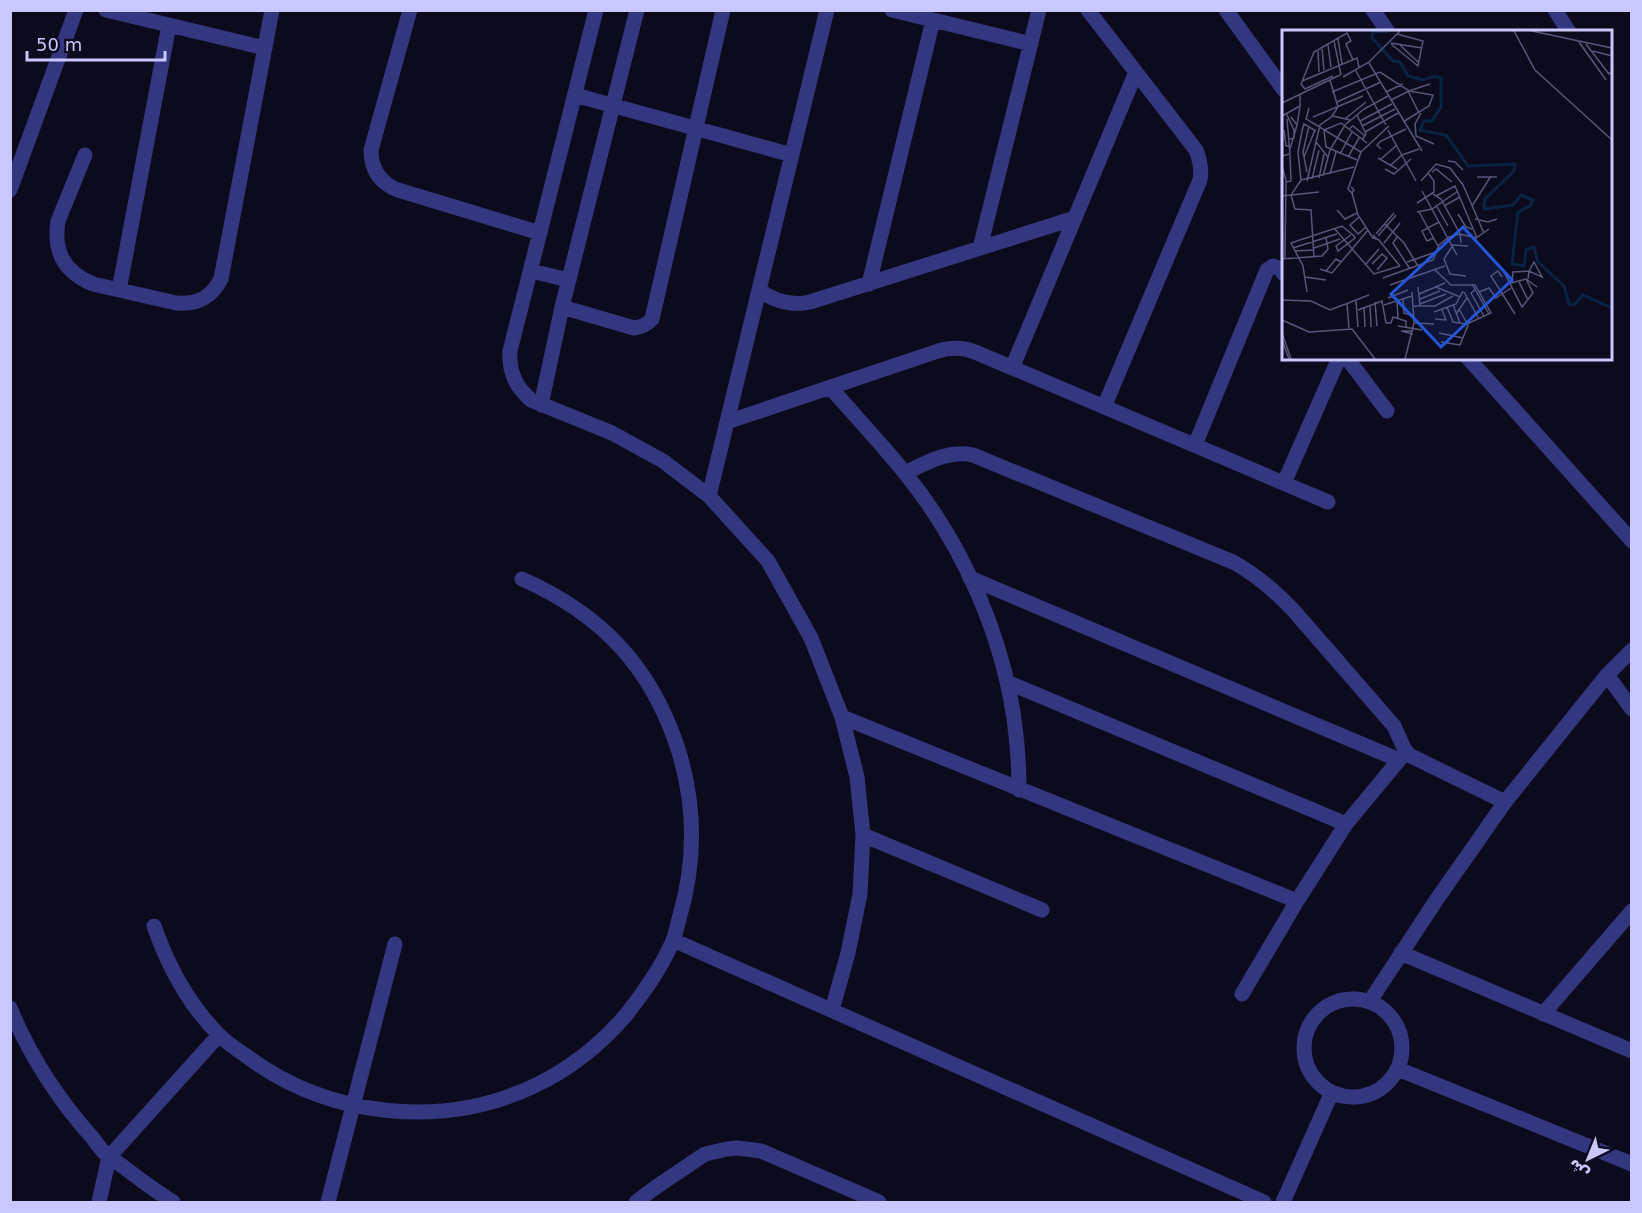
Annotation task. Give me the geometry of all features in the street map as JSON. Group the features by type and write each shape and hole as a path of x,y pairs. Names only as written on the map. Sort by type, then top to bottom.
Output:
{"street":[{"path":"10,190 76,10"},
{"path":"106,10 265,48"},
{"path":"85,155 58,221 56,232 60,255 73,273 93,284 185,304 203,300 211,294 221,279 272,10"},
{"path":"410,10 371,150 373,168 377,175 390,187 398,190 540,233"},
{"path":"596,10 510,351 511,373 516,384 531,400 612,433 663,461 709,496 768,561 811,638 842,717 857,777 863,835 860,894 848,953 832,1010"},
{"path":"542,405 562,307 637,10"},
{"path":"562,307 634,328 647,324 652,319 723,10"},
{"path":"709,496 827,10"},
{"path":"892,10 1031,44"},
{"path":"980,248 1039,10"},
{"path":"1088,10 1196,150 1201,165 1200,180 1104,406"},
{"path":"1226,10 1282,87"},
{"path":"1373,10 1387,30"},
{"path":"1555,10 1568,30"},
{"path":"869,284 933,21"},
{"path":"119,290 169,25"},
{"path":"1012,368 1136,72"},
{"path":"575,95 792,155"},
{"path":"759,290 778,301 800,304 810,302 1075,218"},
{"path":"1195,445 1267,270 1270,267 1276,267 1282,272"},
{"path":"531,271 569,280"},
{"path":"727,422 948,348 967,349 1328,502"},
{"path":"1284,483 1338,360"},
{"path":"1349,360 1387,411"},
{"path":"1470,360 1632,541"},
{"path":"830,387 905,473 941,523 970,578 991,629 1007,682 1016,734 1019,790"},
{"path":"905,473 948,454 973,455 1233,562 1264,582 1294,611 1394,726 1402,756"},
{"path":"970,578 1402,756 1413,758 1505,802"},
{"path":"154,926 162,949 184,991 219,1035 278,1077 319,1095 353,1105 406,1112 460,1109 494,1101 535,1086 557,1074 599,1043 618,1024 650,982 673,940 688,884 691,861 693,834 687,781 669,723 650,686 621,647 585,614 522,579"},
{"path":"1370,1001 1437,899 1505,802 1607,675 1632,650"},
{"path":"1607,675 1632,709"},
{"path":"1007,682 1346,824"},
{"path":"842,717 1297,901"},
{"path":"1242,993 1346,824 1402,756"},
{"path":"863,835 1042,910"},
{"path":"1543,1014 1632,911"},
{"path":"673,940 1264,1203"},
{"path":"328,1203 395,944"},
{"path":"1401,953 1632,1051"},
{"path":"1354,998 1370,1001 1385,1009 1395,1022 1402,1037 1402,1054 1398,1069 1390,1082 1378,1091 1364,1096 1349,1097 1332,1092 1321,1084 1310,1071 1304,1055 1305,1038 1311,1022 1322,1009 1337,1001 1354,998"},
{"path":"10,1008 38,1065 74,1117 109,1157 173,1203"},
{"path":"99,1203 109,1157 219,1035"},
{"path":"1398,1069 1632,1164"},
{"path":"1283,1203 1332,1092"},
{"path":"636,1203 705,1154 738,1148 761,1151 879,1203"}]}
